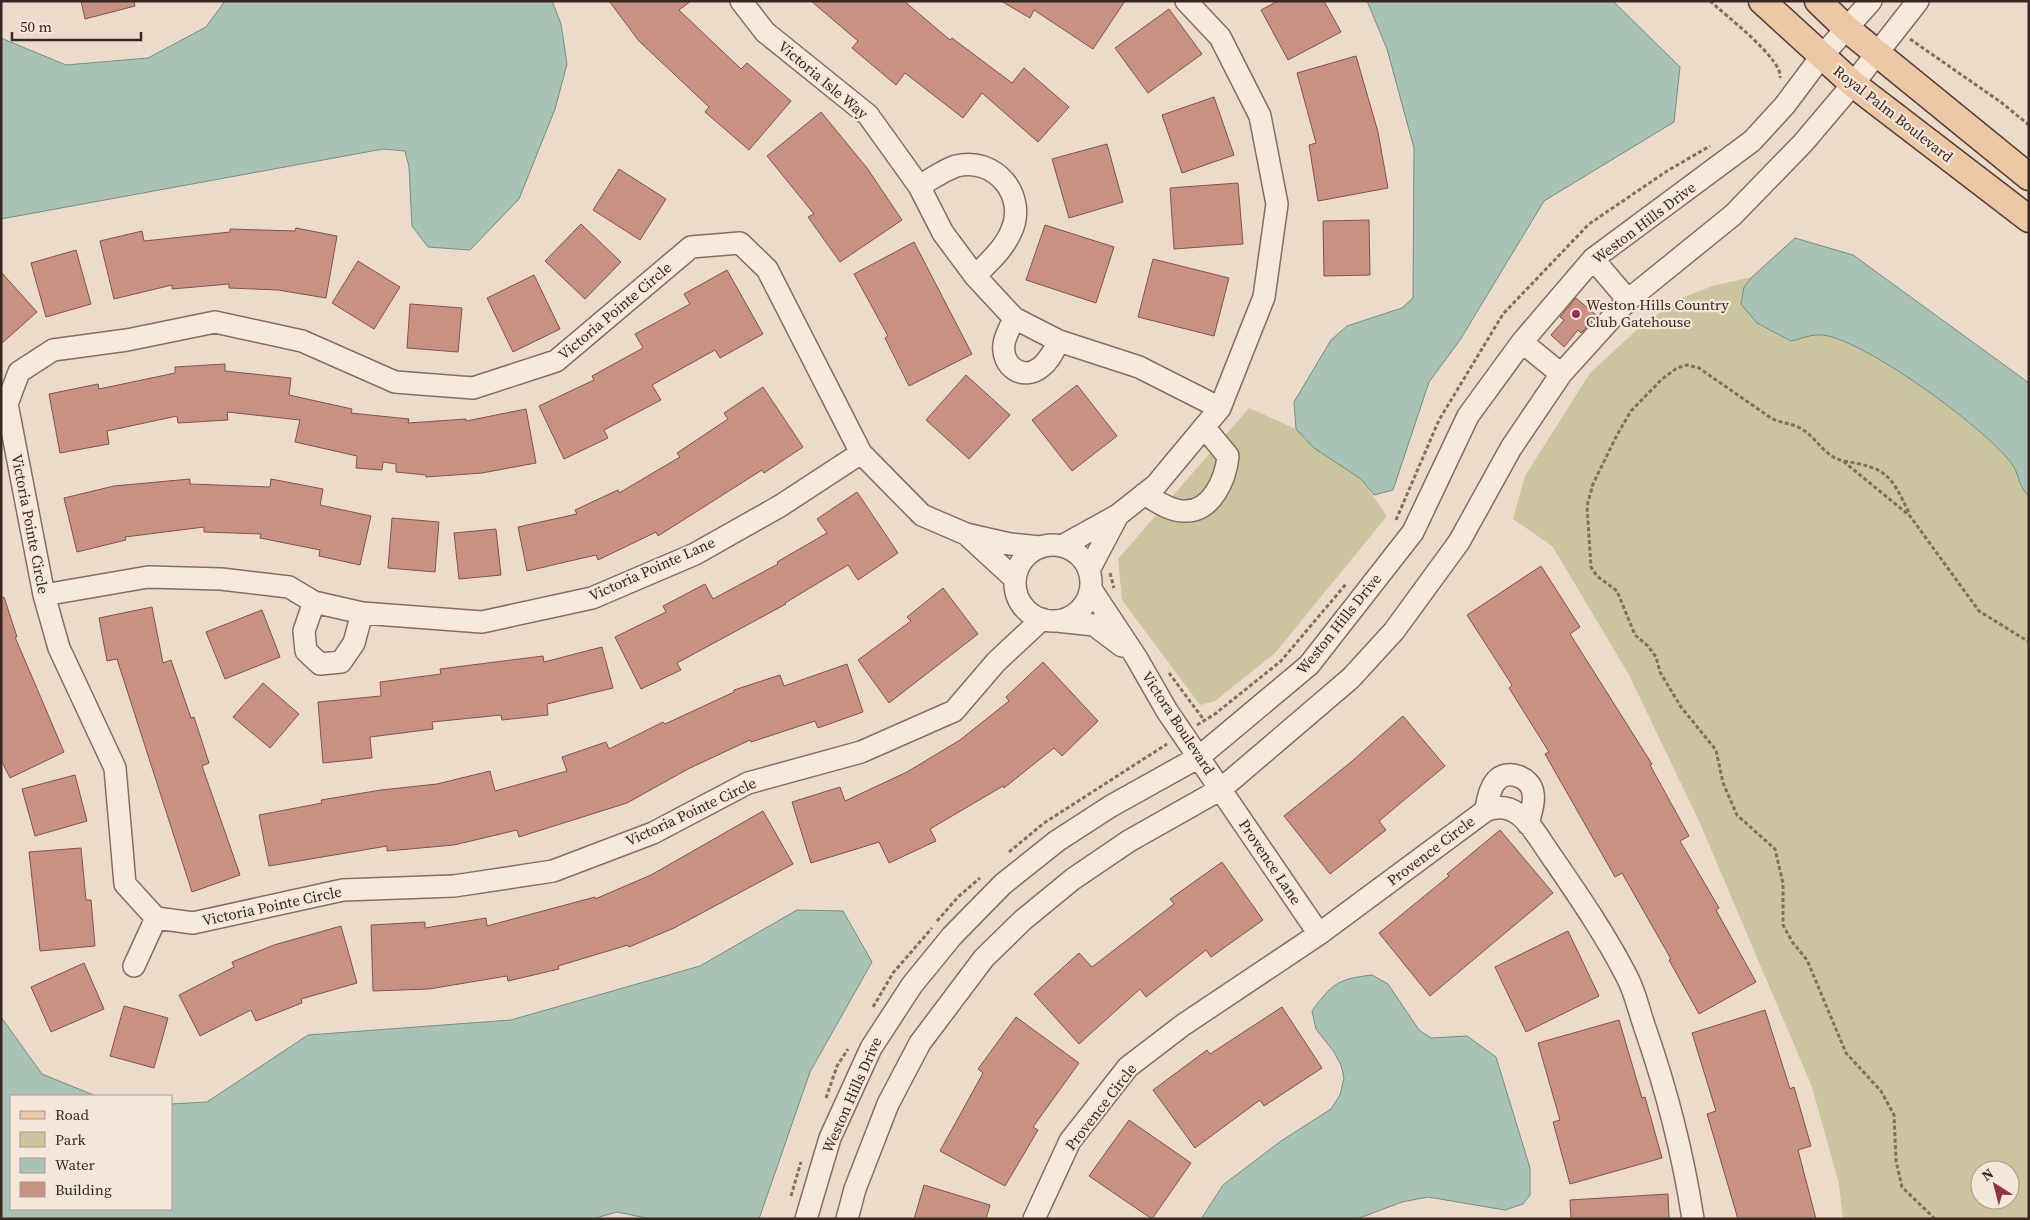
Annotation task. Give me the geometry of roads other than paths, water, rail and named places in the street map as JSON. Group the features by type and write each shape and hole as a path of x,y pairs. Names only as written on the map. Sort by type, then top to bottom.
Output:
{"main road":[{"name":"Royal Palm Boulevard","path":"1762,1 1821,57 1853,84 2029,219"},
{"path":"1818,1 1846,28 2029,177"}],"street":[{"name":"Victoria Isle Way","path":"741,1 764,32 868,115 919,186 943,233 975,276 1014,318 1059,341 1139,367 1220,408"},
{"path":"1118,515 1090,580 1083,606 1070,617 1049,620 1032,614 1021,604 1017,595 1015,579 1020,564 1040,547 1062,546 1118,515 1156,485 1220,408 1264,297 1277,204 1260,116 1220,37 1186,1"},
{"name":"Weston Hills Drive","path":"806,1219 830,1138 871,1048 912,985 952,936 1002,884 1057,841 1110,806 1199,757 1309,665 1413,532 1468,416 1522,342 1593,260 1752,141 1785,105 1821,57 1871,1"},
{"path":"847,1219 855,1189 888,1104 916,1052 984,958 1023,920 1073,879 1129,841 1221,789 1352,678 1394,630 1459,542 1511,448 1561,374 1628,300 1733,215 1802,143 1878,54 1918,1"},
{"path":"919,186 956,166 974,164 990,170 1004,181 1013,194 1016,211 1012,231 1001,249 975,276"},
{"name":"Victoria Pointe Circle","path":"1040,547 1010,544 966,534 922,515 861,453 767,270 740,243 691,247 556,361 473,388 395,382 302,341 214,322 127,340 53,350 20,372 7,404 44,595 60,648 115,768 125,884 156,918 193,923 343,890 454,886 553,871 653,833 748,783 861,752 954,711 996,662 1049,620"},
{"path":"1593,260 1628,300"},
{"path":"1014,318 1004,342 1004,355 1008,365 1017,372 1029,373 1040,368 1049,359 1059,341"},
{"path":"1522,342 1561,374"},
{"path":"1144,494 1183,512 1196,510 1208,502 1226,474 1228,456 1204,427"},
{"name":"Victoria Pointe Lane","path":"44,595 148,577 212,578 289,587 314,602 362,613 482,622 592,598 695,554 780,506 861,453"},
{"name":"Victoria Pointe Circle","path":"966,534 1015,579"},
{"path":"1062,546 1078,554 1090,580"},
{"name":"Victora Boulevard","path":"1090,580 1167,711 1221,789"},
{"path":"314,602 304,631 306,651 320,664 341,662 354,643 362,613"},
{"name":"Victoria Pointe Circle","path":"996,662 1018,623 1021,604"},
{"name":"Victora Boulevard","path":"1049,620 1094,625 1136,657"},
{"path":"1486,811 1494,783 1499,778 1508,774 1517,776 1530,785 1533,793 1528,824"},
{"name":"Provence Lane","path":"1221,789 1319,934"},
{"name":"Provence Circle","path":"1034,1219 1070,1141 1128,1067 1184,1025 1319,934 1486,811 1496,806 1512,809 1528,824 1583,901 1627,976 1666,1087 1688,1183 1693,1219"},
{"path":"134,966 156,918"}],"water":[{"path":"225,1 552,1 561,24 567,64 555,109 519,199 470,250 428,247 412,226 409,167 405,151 383,149 1,219 1,38 66,65 148,58 206,27"},
{"path":"1367,1 1613,1 1680,67 1674,122 1544,201 1460,340 1429,382 1393,490 1374,495 1361,479 1314,448 1296,429 1294,402 1331,340 1347,326 1402,308 1413,298 1414,148 1387,49"},
{"path":"1795,238 1853,255 2029,383 2029,496 2021,485 2014,467 1980,432 1894,368 1865,351 1840,340 1817,335 1791,341 1757,323 1741,304 1744,287 1752,277"},
{"path":"797,910 843,911 872,962 810,1072 759,1219 651,1219 617,1212 592,1219 1,1219 1,1017 42,1074 94,1095 10,1095 10,1210 172,1210 172,1104 207,1102 308,1035 511,1020 700,966"},
{"path":"1372,975 1388,984 1419,1030 1431,1038 1467,1036 1496,1057 1530,1168 1530,1195 1523,1204 1505,1210 1428,1197 1402,1202 1357,1219 1201,1219 1223,1185 1281,1141 1331,1109 1340,1095 1344,1078 1341,1065 1334,1052 1316,1029 1312,1011 1336,984"}],"place":[{"name":"Weston Hills Country Club Gatehouse","path":"1576,314"}]}
